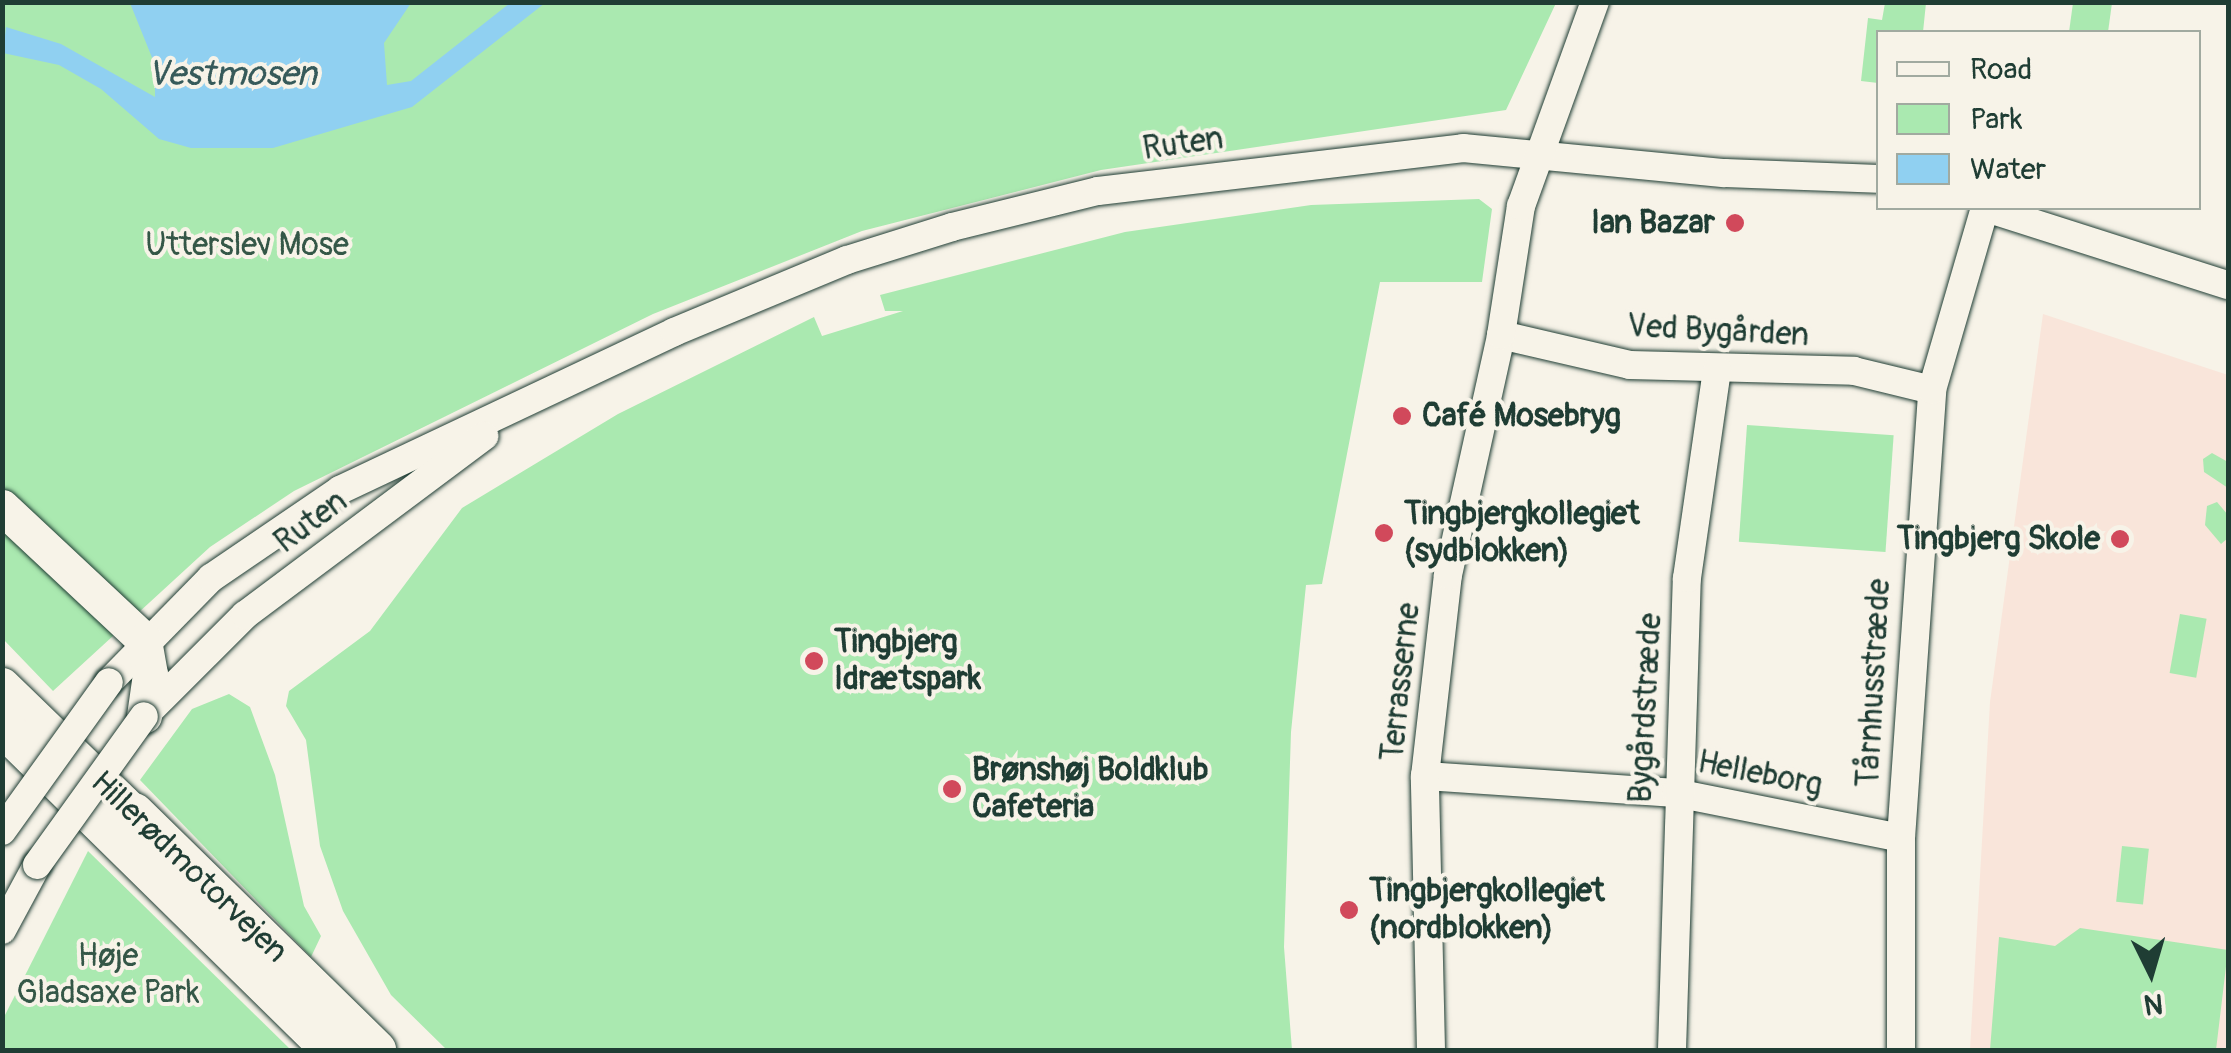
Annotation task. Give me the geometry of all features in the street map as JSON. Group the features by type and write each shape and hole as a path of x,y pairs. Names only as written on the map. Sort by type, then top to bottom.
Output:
{"highway":[{"name":"Hillerødmotorvejen","path":"2,726 332,1050"},
{"name":"Hillerødmotorvejen","path":"134,813 376,1050"}],"main road":[{"path":"2,507 144,640 150,674 144,716"},
{"name":"Hillerødmotorvejen","path":"2,685 134,813"}],"street":[{"name":"Terrasserne","path":"1431,1050 1425,776 1448,576 1501,336 1519,214 1595,2"},
{"name":"Ruten","path":"2,831 144,640 261,539 340,490 810,274 989,218 1098,192 1230,173 1463,148 1540,152 1725,174 1876,179"},
{"name":"Tårnhusstræde","path":"1901,1050 1901,838 1932,390 1984,210"},
{"path":"1991,210 2228,285"},
{"name":"Ved Bygården","path":"1501,336 1630,366 1854,372 1932,390"},
{"name":"Bygårdstræde","path":"1672,1050 1676,793 1688,578 1716,370"},
{"name":"Ruten","path":"5,922 36,865 144,716 245,615 534,399"},
{"name":"Helleborg","path":"1425,776 1676,793 1901,838"}],"shaded area":[{"name":"Tingbjerg Skole","path":"2043,314 2228,375 2228,1050 1970,1050 1990,702"}],"green space":[{"name":"Utterslev Mose","path":"3,3 1556,3 1506,110 1101,170 862,231 653,314 294,491 210,547 53,691 3,639"},
{"path":"1885,3 1926,3 1923,30 1876,30 1876,83 1861,81 1868,18 1882,20"},
{"path":"2073,3 2112,3 2108,30 2069,30"},
{"name":"Tingbjerg Idrætspark","path":"1479,199 1492,209 1482,282 1380,282 1322,584 1306,585 1291,732 1284,947 1292,1050 447,1050 391,995 343,911 320,846 306,740 286,706 289,691 370,631 462,508 618,414 814,317 822,336 903,311 885,311 880,295 1125,232 1311,205"},
{"path":"1747,425 1894,435 1885,552 1739,542"},
{"path":"2212,453 2228,462 2228,488 2204,472 2203,459"},
{"path":"2217,502 2228,515 2228,538 2221,544 2205,525 2207,506"},
{"path":"2180,614 2207,619 2196,678 2170,673"},
{"path":"229,694 250,707 275,775 304,906 321,936 311,957 140,780 192,709"},
{"path":"2122,846 2149,849 2143,905 2116,902"},
{"name":"Høje Gladsaxe Park","path":"88,851 291,1050 3,1050 3,1019"},
{"path":"2080,928 2228,950 2216,1050 1990,1050 1999,937 2055,946"}],"water":[{"name":"Vestmosen","path":"130,3 411,3 384,43 387,85 411,81 510,3 545,3 412,107 273,148 191,148 159,139 101,89 59,65 3,53 6,27 61,44 155,97 155,65"}],"place":[{"name":"Ian Bazar","path":"1735,223"},
{"name":"Café Mosebryg","path":"1402,416"},
{"name":"Tingbjergkollegiet (sydblokken)","path":"1384,533"},
{"name":"Tingbjerg Skole","path":"2120,539"},
{"name":"Tingbjerg Idrætspark","path":"814,661"},
{"name":"Brønshøj Boldklub Cafeteria","path":"952,789"},
{"name":"Tingbjergkollegiet (nordblokken)","path":"1349,910"}]}
